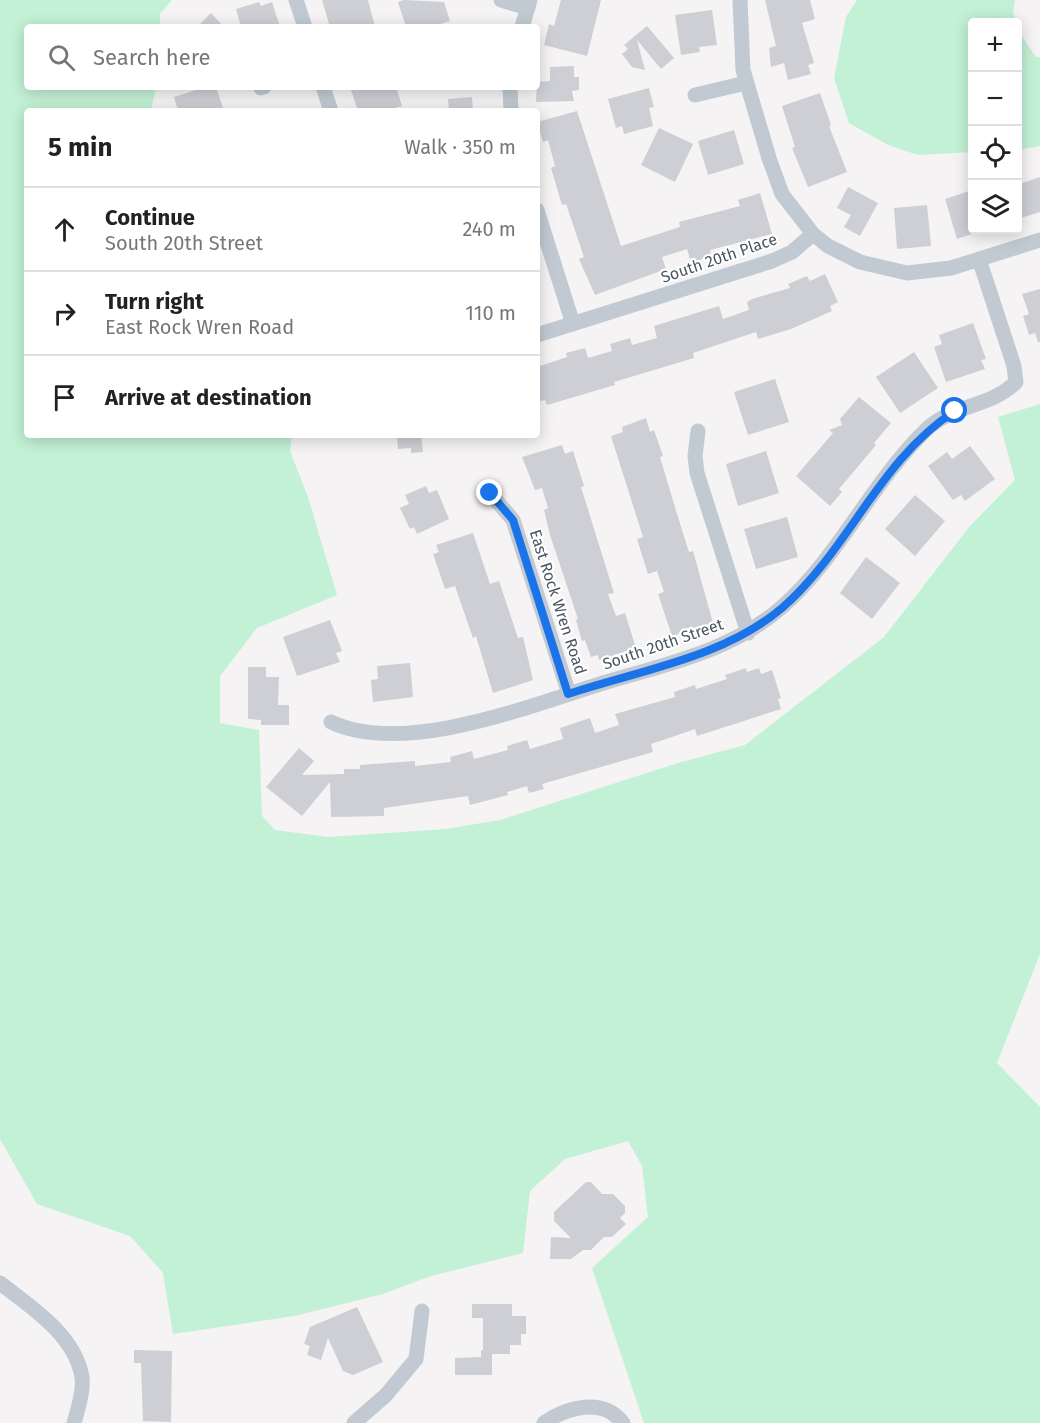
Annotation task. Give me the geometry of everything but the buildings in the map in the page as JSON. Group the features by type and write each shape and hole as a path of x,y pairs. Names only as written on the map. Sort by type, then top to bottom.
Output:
{"street":[{"path":"297,0 304,24"},
{"path":"501,0 529,4 523,24"},
{"path":"740,0 746,83 779,186 793,210 813,234 853,259 892,271 923,273 1040,240"},
{"path":"695,95 746,83"},
{"path":"324,90 330,108"},
{"path":"510,90 511,108"},
{"path":"540,220 573,324"},
{"name":"South 20th Place","path":"540,335 771,261 792,252 813,234"},
{"name":"South 20th Street","path":"331,722 350,731 367,734 469,725 702,653 748,633 784,606 803,586 889,472 931,426 955,411 1008,390 1016,382 1014,366 979,259"},
{"path":"698,431 695,456 696,473 748,633"},
{"name":"East Rock Wren Road","path":"490,493 513,520 568,694"},
{"path":"0,1283 34,1309 68,1342 82,1377 74,1423"},
{"path":"354,1423 386,1395 416,1359 422,1311"},
{"path":"544,1423 562,1410 595,1407 616,1414 623,1423"}],"green space":[{"path":"0,0 172,0 160,14 160,24 24,24 24,90 155,90 152,108 24,108 24,438 292,438 290,451 308,497 337,595 257,628 220,676 220,723 259,730 262,816 275,830 328,837 446,829 500,820 678,763 745,745 884,637 970,526 1015,480 998,417 1040,404 1040,954 997,1063 1040,1107 1040,1423 644,1423 592,1268 648,1217 642,1166 628,1141 565,1159 530,1191 523,1253 431,1276 383,1294 294,1316 173,1334 163,1273 130,1236 37,1204 0,1139"},
{"path":"857,0 1015,0 1013,13 1015,18 968,18 968,152 918,155 888,145 849,123 834,78 846,17"},
{"path":"1022,35 1036,57 1040,57 1040,146 1022,149"}],"route":[{"path":"490,493 513,520 568,694 702,653 748,633 765,621 784,606 803,586 907,450 931,426 955,411"}]}
